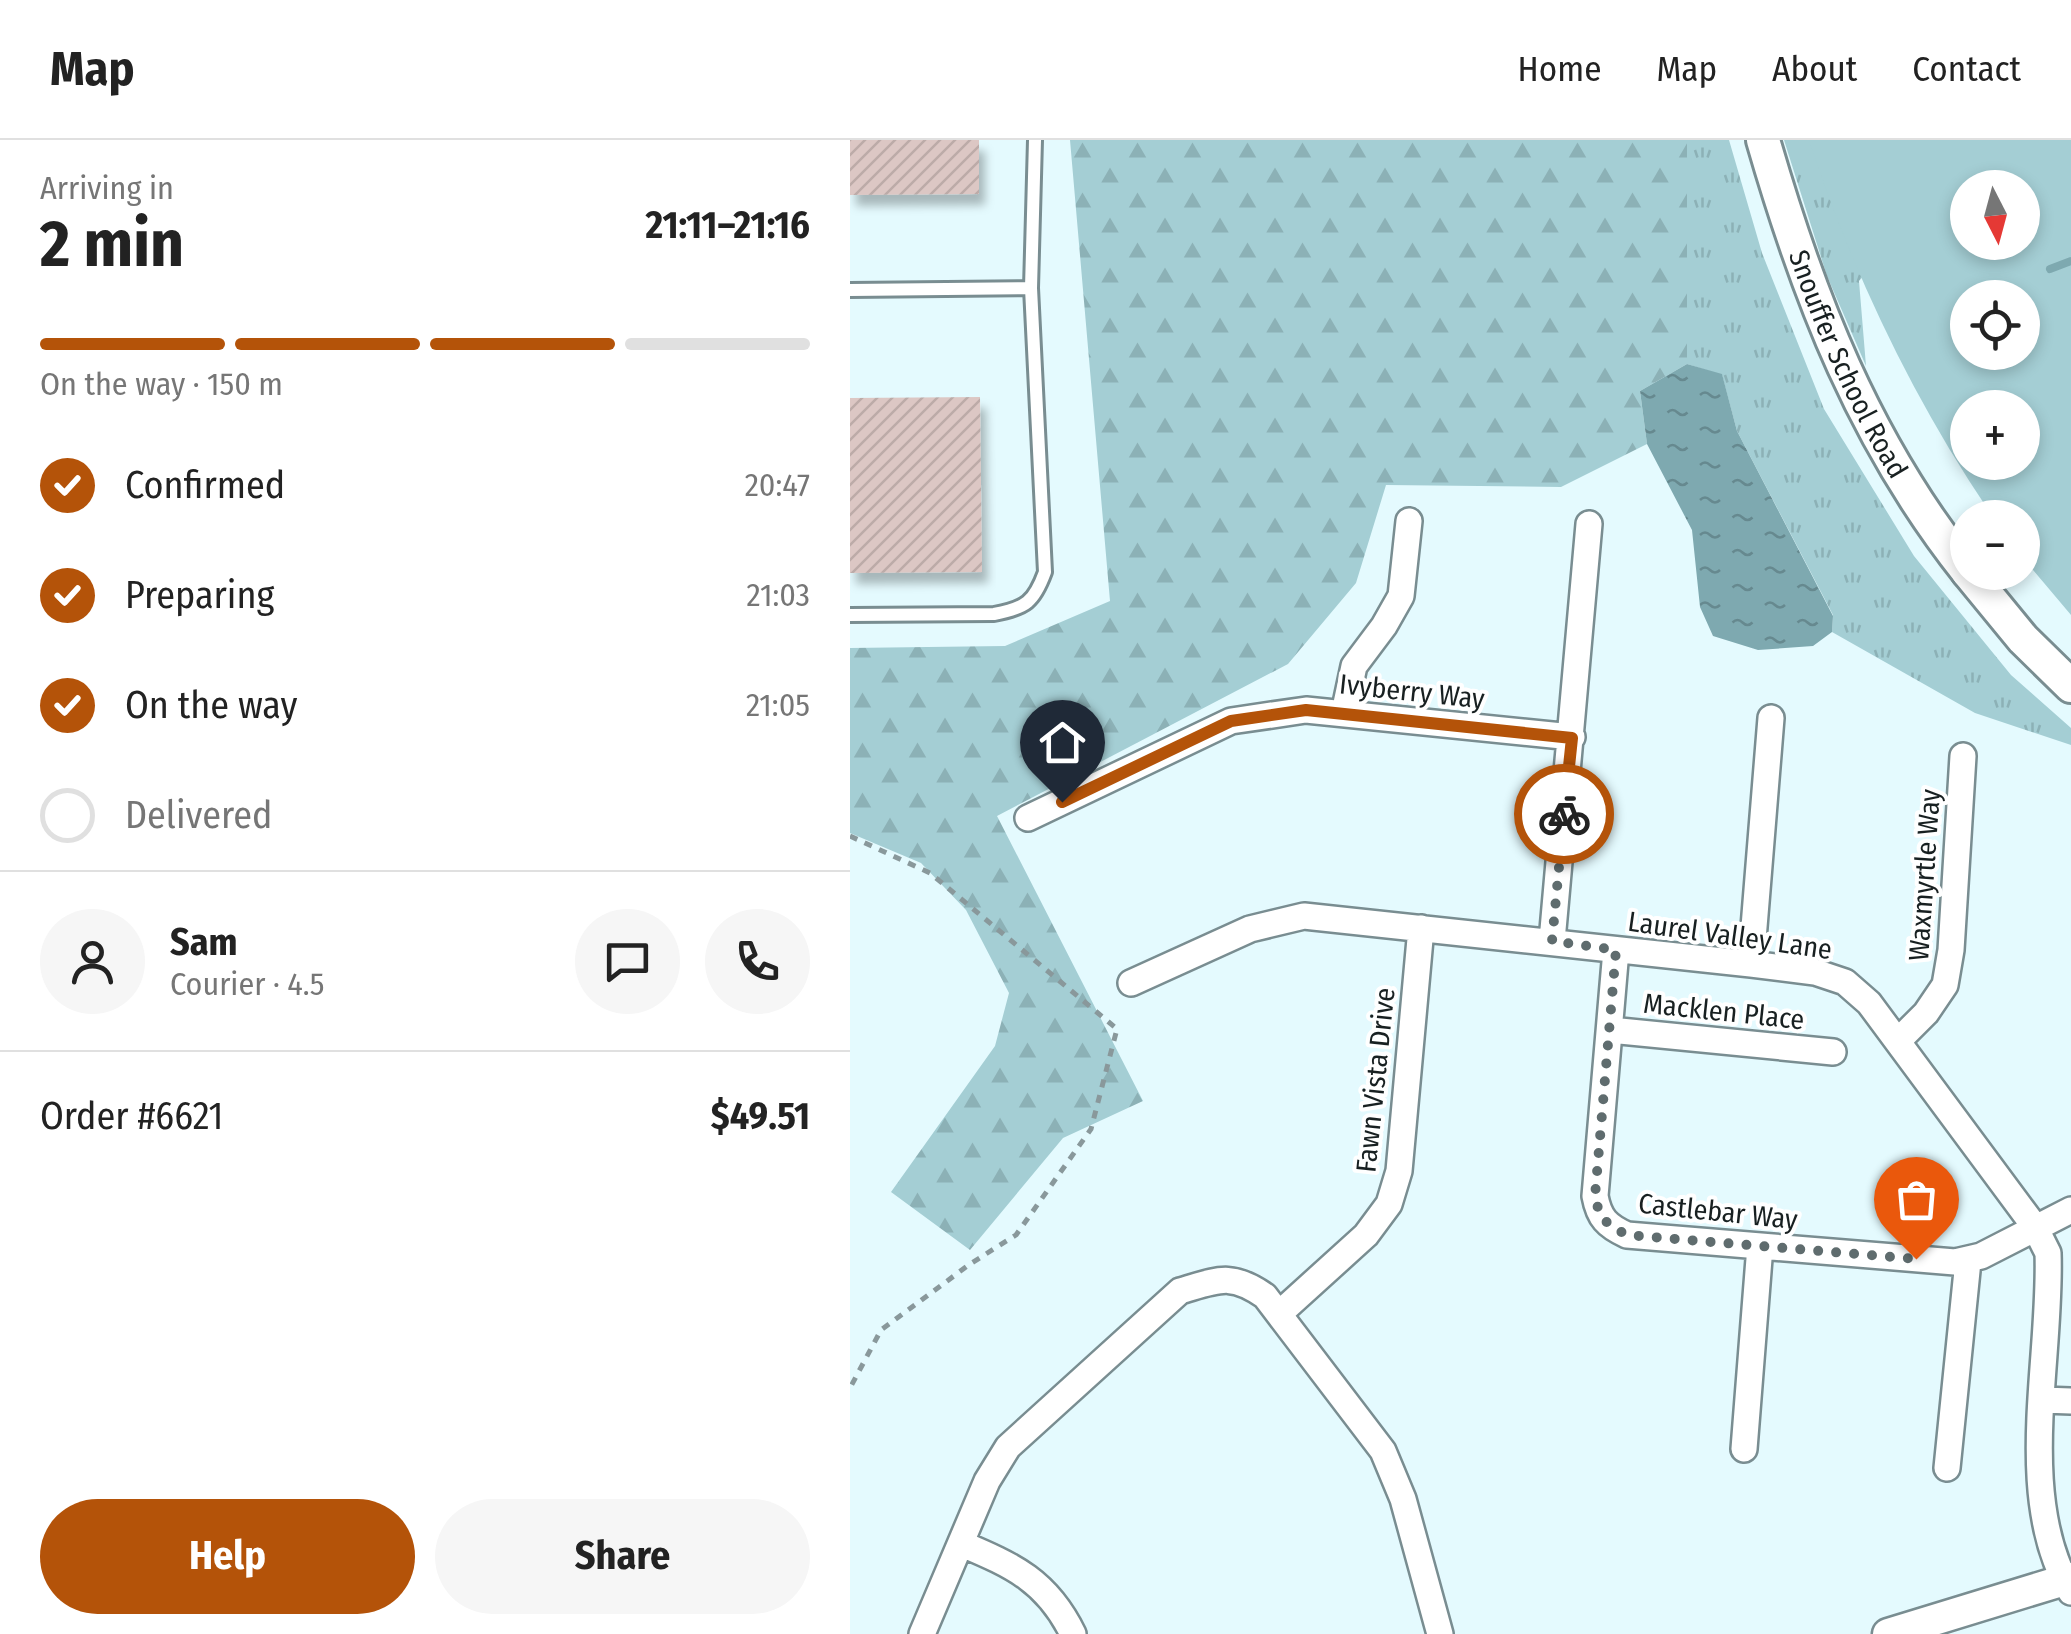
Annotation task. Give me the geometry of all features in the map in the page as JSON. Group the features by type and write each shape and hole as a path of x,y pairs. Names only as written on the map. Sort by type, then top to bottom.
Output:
{"main road":[{"name":"Snouffer School Road","path":"1763,140 1807,281 1854,395 1907,487 1950,547"},
{"name":"Snouffer School Road","path":"1983,590 2071,686"}],"street":[{"path":"1344,714 1354,666 1384,626 1400,596 1410,521"},
{"path":"1552,941 1589,524"},
{"name":"Ivyberry Way","path":"1028,818 1231,721 1306,710 1572,738"},
{"path":"1750,964 1771,718"},
{"name":"Waxmyrtle Way","path":"1898,1041 1926,1013 1945,985 1951,950 1963,756"},
{"name":"Laurel Valley Lane","path":"1131,983 1273,921 1304,916 1750,964 1815,972 1845,982 1869,1003 1898,1041 2035,1227 2048,1253 2040,1485 2048,1530 2069,1583"},
{"name":"Fawn Vista Drive","path":"1280,1313 1366,1235 1389,1204 1399,1172 1422,928"},
{"name":"Castlebar Way","path":"1616,950 1595,1196 1598,1213 1610,1228 1628,1235 1955,1262 1968,1260 2071,1210"},
{"name":"Macklen Place","path":"1610,1030 1833,1052"},
{"path":"1744,1448 1760,1246"},
{"path":"1947,1468 1968,1260"},
{"path":"922,1634 987,1481 1008,1447 1180,1291 1214,1281 1244,1281 1280,1313 1383,1451 1403,1499 1440,1634"},
{"path":"2043,1400 2071,1401"},
{"path":"962,1544 1008,1563 1045,1588 1073,1634"},
{"path":"1888,1634 2069,1583"}],"lane":[{"path":"850,615 994,614 1018,609 1036,596 1045,572 1032,288 1035,140"},
{"path":"850,290 1032,288"}],"path":[{"path":"850,836 930,873 1117,1029 1091,1129 1016,1236 970,1264 881,1330 850,1388"}],"green space":[{"path":"1070,140 1687,140 1687,364 1640,391 1647,444 1561,487 1386,485 1356,583 1288,664 997,816 1143,1101 1063,1138 970,1250 891,1192 995,1046 1009,993 966,910 921,863 850,833 850,648 1005,646 1110,601"},
{"path":"1687,140 1729,140 1762,253 1824,409 1914,556 2011,675 2071,728 2071,745 1975,713 1832,632 1833,615 1737,431 1722,375 1687,364"},
{"path":"1784,140 1987,140 1960,170 1950,170 1950,181 1859,281 1866,366 1827,276"},
{"path":"1809,140 2071,140 2071,615 2040,578 2040,500 1982,500 1969,480 2040,480 2040,390 1950,390 1950,450 1888,335 1845,239"}],"water":[{"path":"1687,364 1722,374 1737,431 1833,616 1832,632 1813,646 1758,650 1713,636 1700,607 1692,530 1647,444 1640,391"}],"building":[{"path":"850,140 979,140 979,194 850,195"},
{"path":"980,397 982,572 850,573 850,398"}],"waterway":[{"path":"2050,269 2071,261"}],"way so far":[{"path":"1564,814 1552,941 1616,950 1595,1196 1598,1213 1610,1228 1628,1235 1916,1259"}],"route":[{"path":"1062,802 1231,721 1306,710 1572,738 1564,814"}]}
